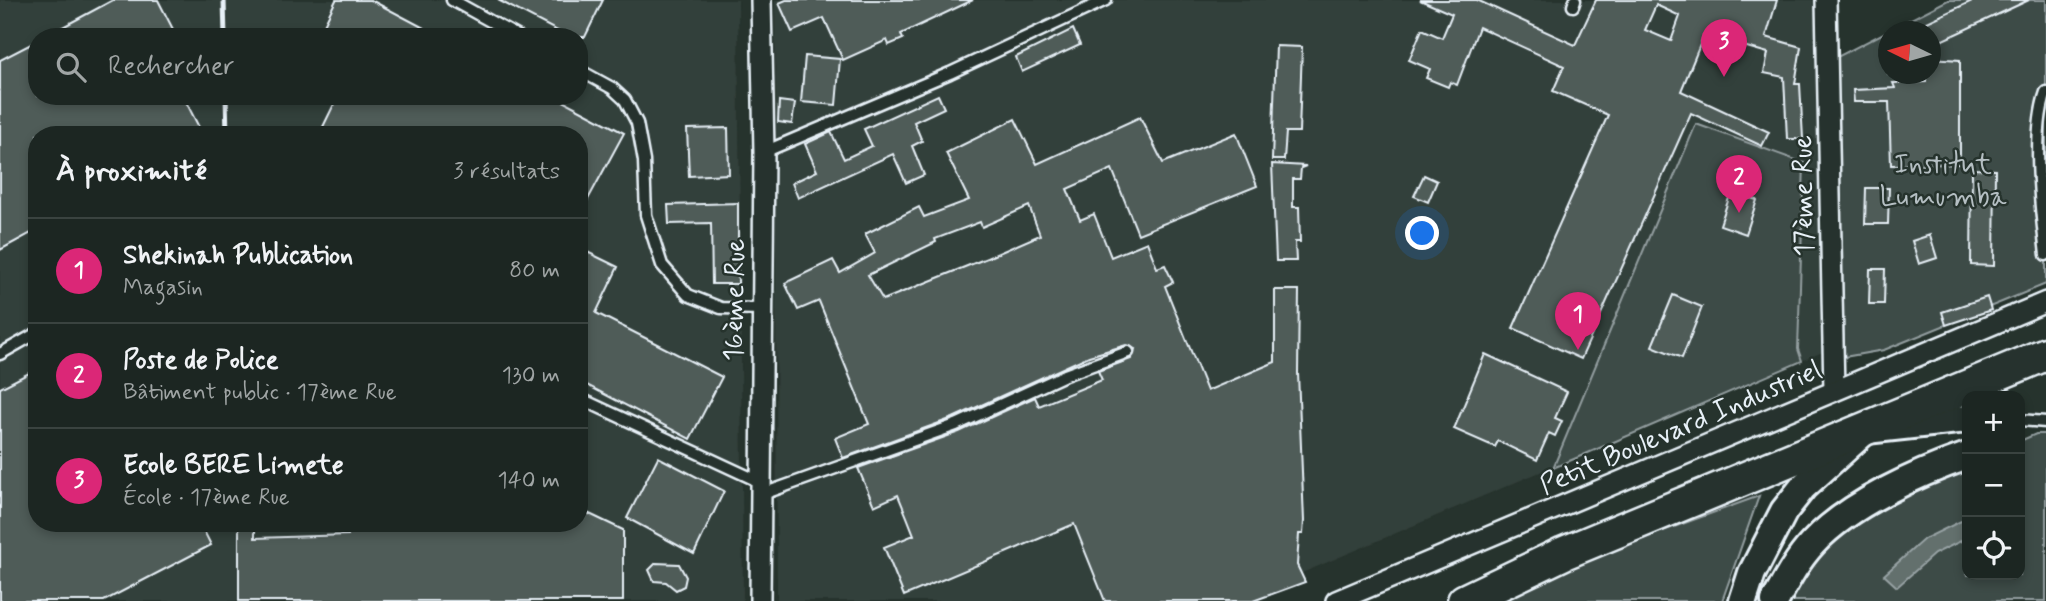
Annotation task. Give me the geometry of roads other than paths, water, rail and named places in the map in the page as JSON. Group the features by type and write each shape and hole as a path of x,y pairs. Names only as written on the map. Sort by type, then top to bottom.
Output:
{"highway":[{"path":"1464,601 1564,553 2046,354"}],"main road":[{"path":"1743,601 1758,561 1784,511 1813,477 1866,430 1962,420"},
{"path":"1774,601 1799,560 1829,528 1910,480 1962,458"}],"street":[{"name":"16ème Rue","path":"760,601 764,152 761,0"},
{"name":"17ème Rue","path":"1826,0 1834,391"},
{"name":"Petit Boulevard Industriel","path":"1336,601 2046,302"}],"lane":[{"path":"452,0 503,28"},
{"path":"764,152 950,73 1107,0"},
{"path":"588,76 618,94 637,123 643,161 646,215 662,264 688,295 721,308 761,309"},
{"path":"2046,92 2042,113 2040,193 2046,255"},
{"path":"0,354 28,338"},
{"path":"588,402 759,488 956,425 1065,375 1128,352"},
{"path":"2025,420 2046,422"}],"railway":[{"path":"224,0 225,28"},
{"path":"226,105 227,126"}],"place":[{"name":"Ecole BERE Limete","path":"1724,77"},
{"name":"Poste de Police","path":"1739,213"},
{"name":"Shekinah Publication","path":"1578,350"}],"park label":[{"name":"Institut Lumumba","path":"1943,179"}]}
